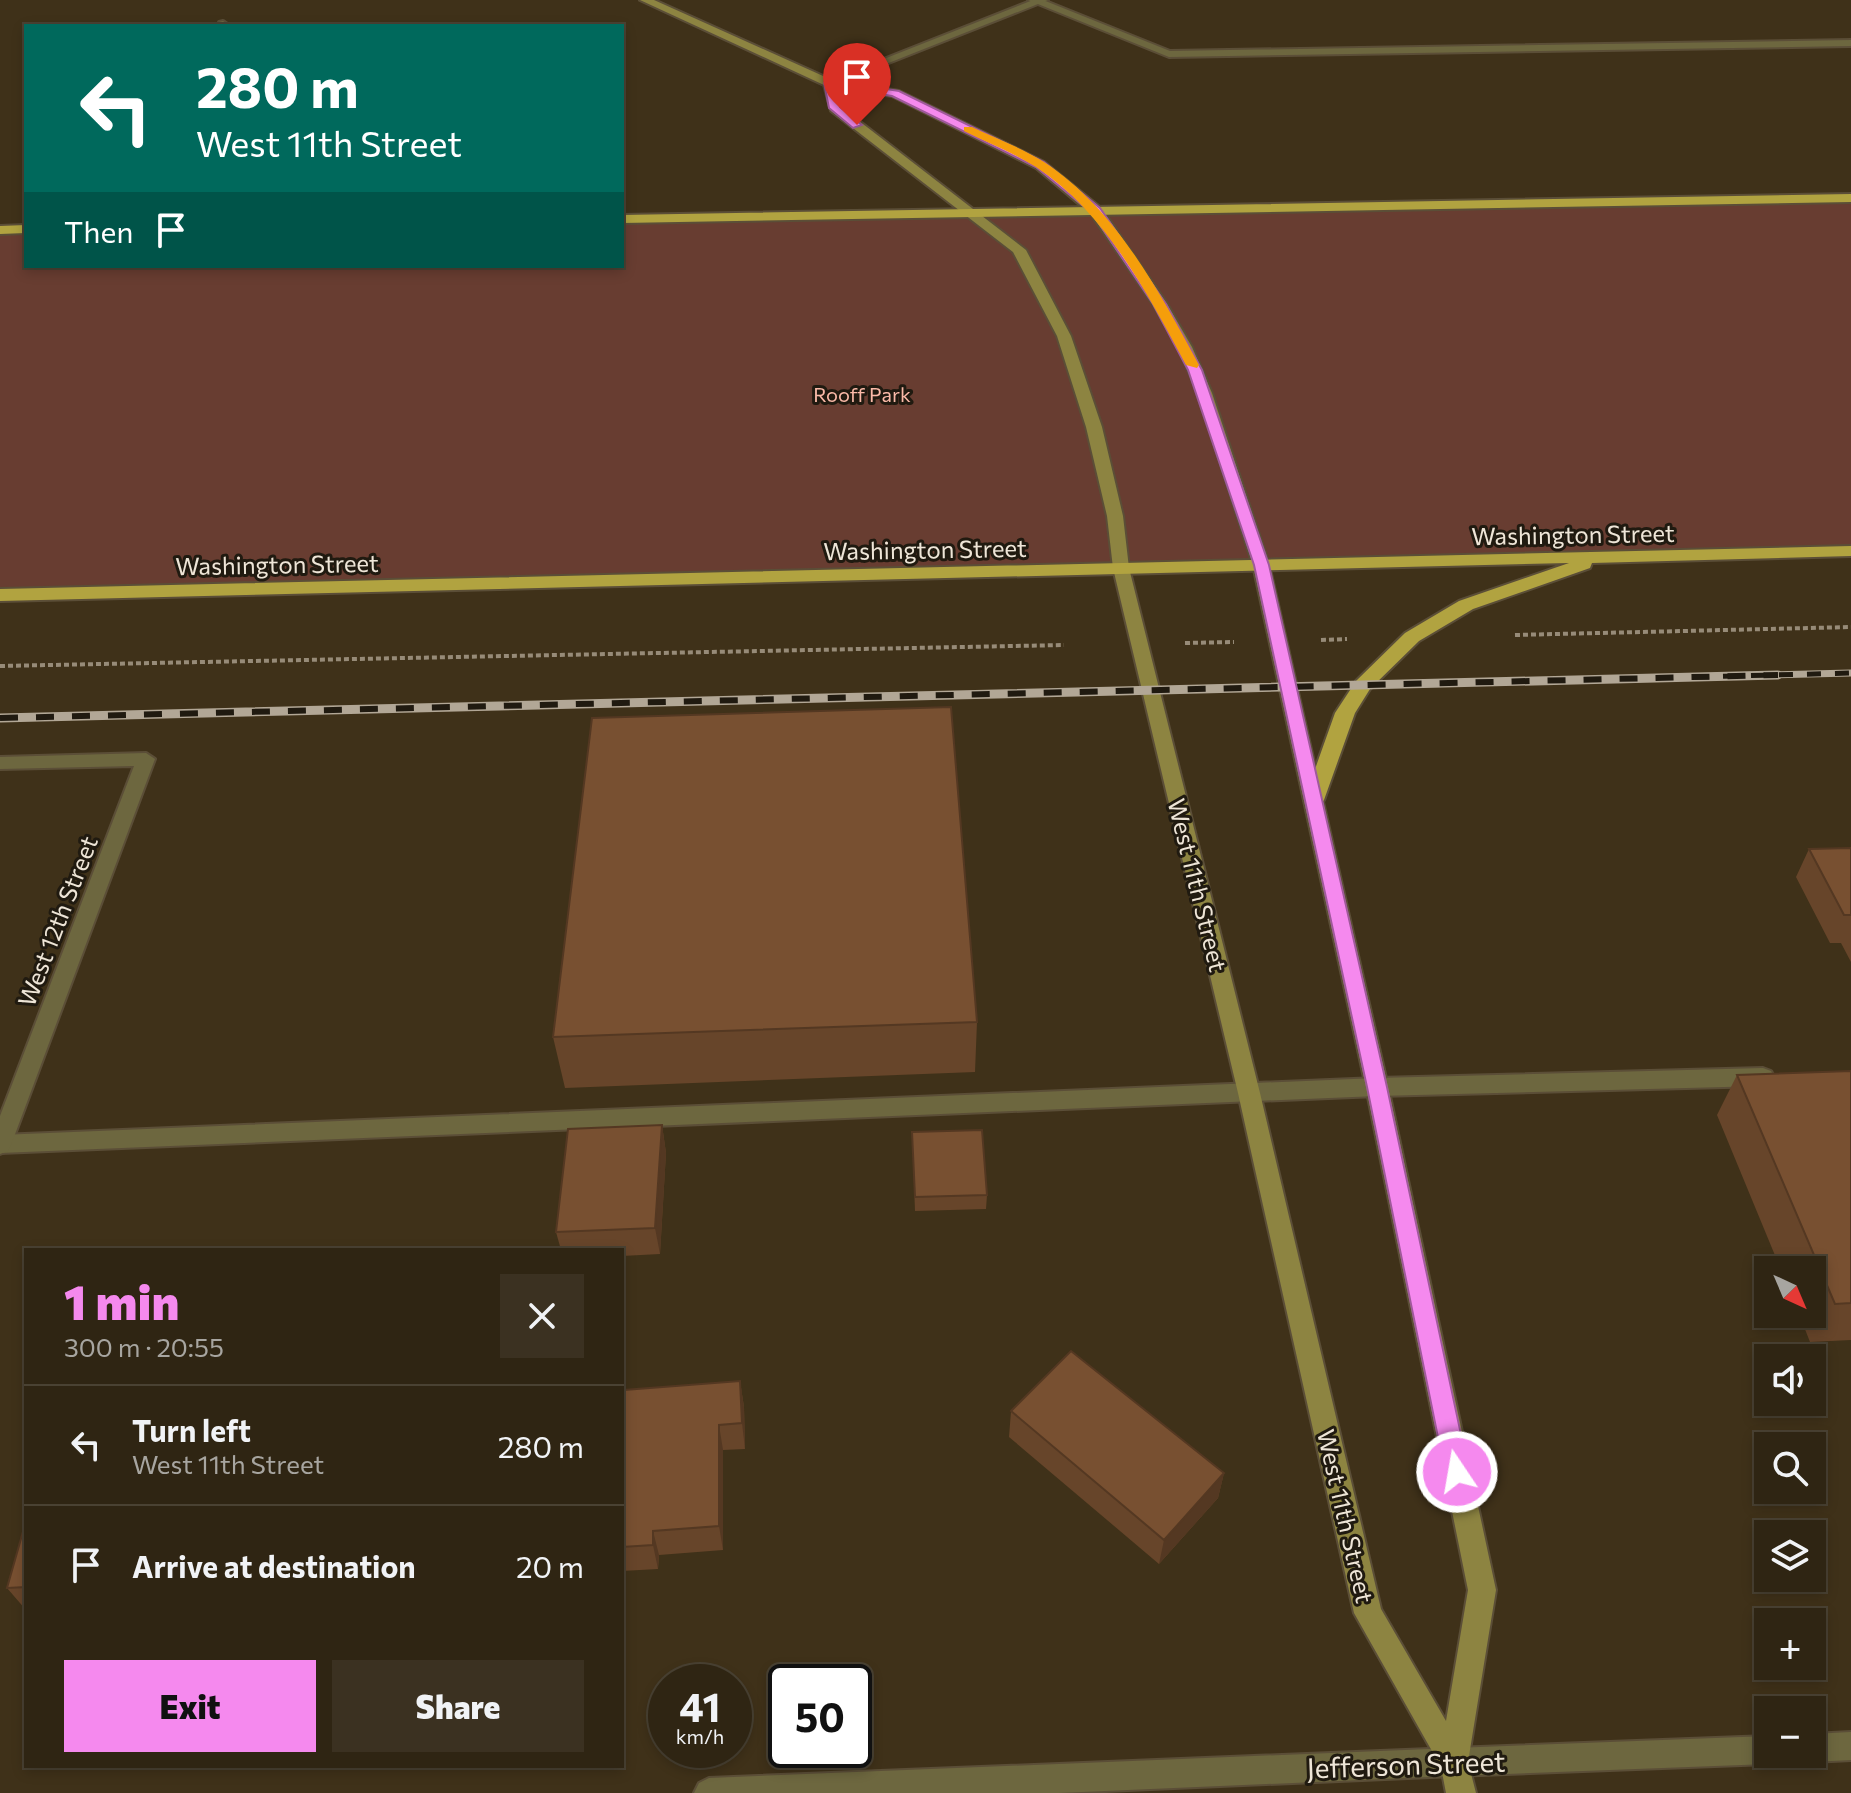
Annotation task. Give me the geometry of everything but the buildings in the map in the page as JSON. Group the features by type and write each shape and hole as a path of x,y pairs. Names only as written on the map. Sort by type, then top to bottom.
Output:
{"highway":[{"path":"624,219 1851,198"},
{"path":"0,230 24,229"},
{"name":"Washington Street","path":"0,595 1851,551"},
{"path":"1314,800 1345,713 1363,685 1412,637 1466,605 1603,557"}],"main road":[{"name":"West 11th Street","path":"645,0 829,83 895,93 1040,165 1096,211 1160,304 1185,347 1205,393 1261,565 1377,1087 1482,1590 1454,1762"},
{"name":"West 11th Street","path":"829,83 835,108 1019,250 1064,336 1094,427 1115,516 1121,568 1249,1093 1368,1613 1454,1762 1461,1793"}],"street":[{"path":"829,83 1038,1 1169,54 1851,43"},
{"name":"West 12th Street","path":"0,763 146,759 0,1145"},
{"path":"0,1145 1377,1087 1788,1077"},
{"path":"1826,1747 1851,1746"},
{"name":"Jefferson Street","path":"709,1793 1754,1751"}],"path":[{"path":"1506,635 1851,627"},
{"path":"1308,640 1354,639"},
{"path":"1172,643 1246,641"},
{"path":"0,666 1064,645"}],"green space":[{"name":"Rooff Park","path":"1851,198 1851,551 0,595 0,230 24,229 24,268 624,268 624,219"}],"railway":[{"path":"1695,677 1851,673"},
{"path":"0,718 1778,675"}],"slow traffic":[{"path":"968,129 1040,165 1096,211 1160,304 1193,365"}],"route":[{"path":"857,125 835,108 829,83 895,93 1040,165 1096,211 1160,304 1185,347 1205,393 1261,565 1377,1087 1457,1472"}]}
